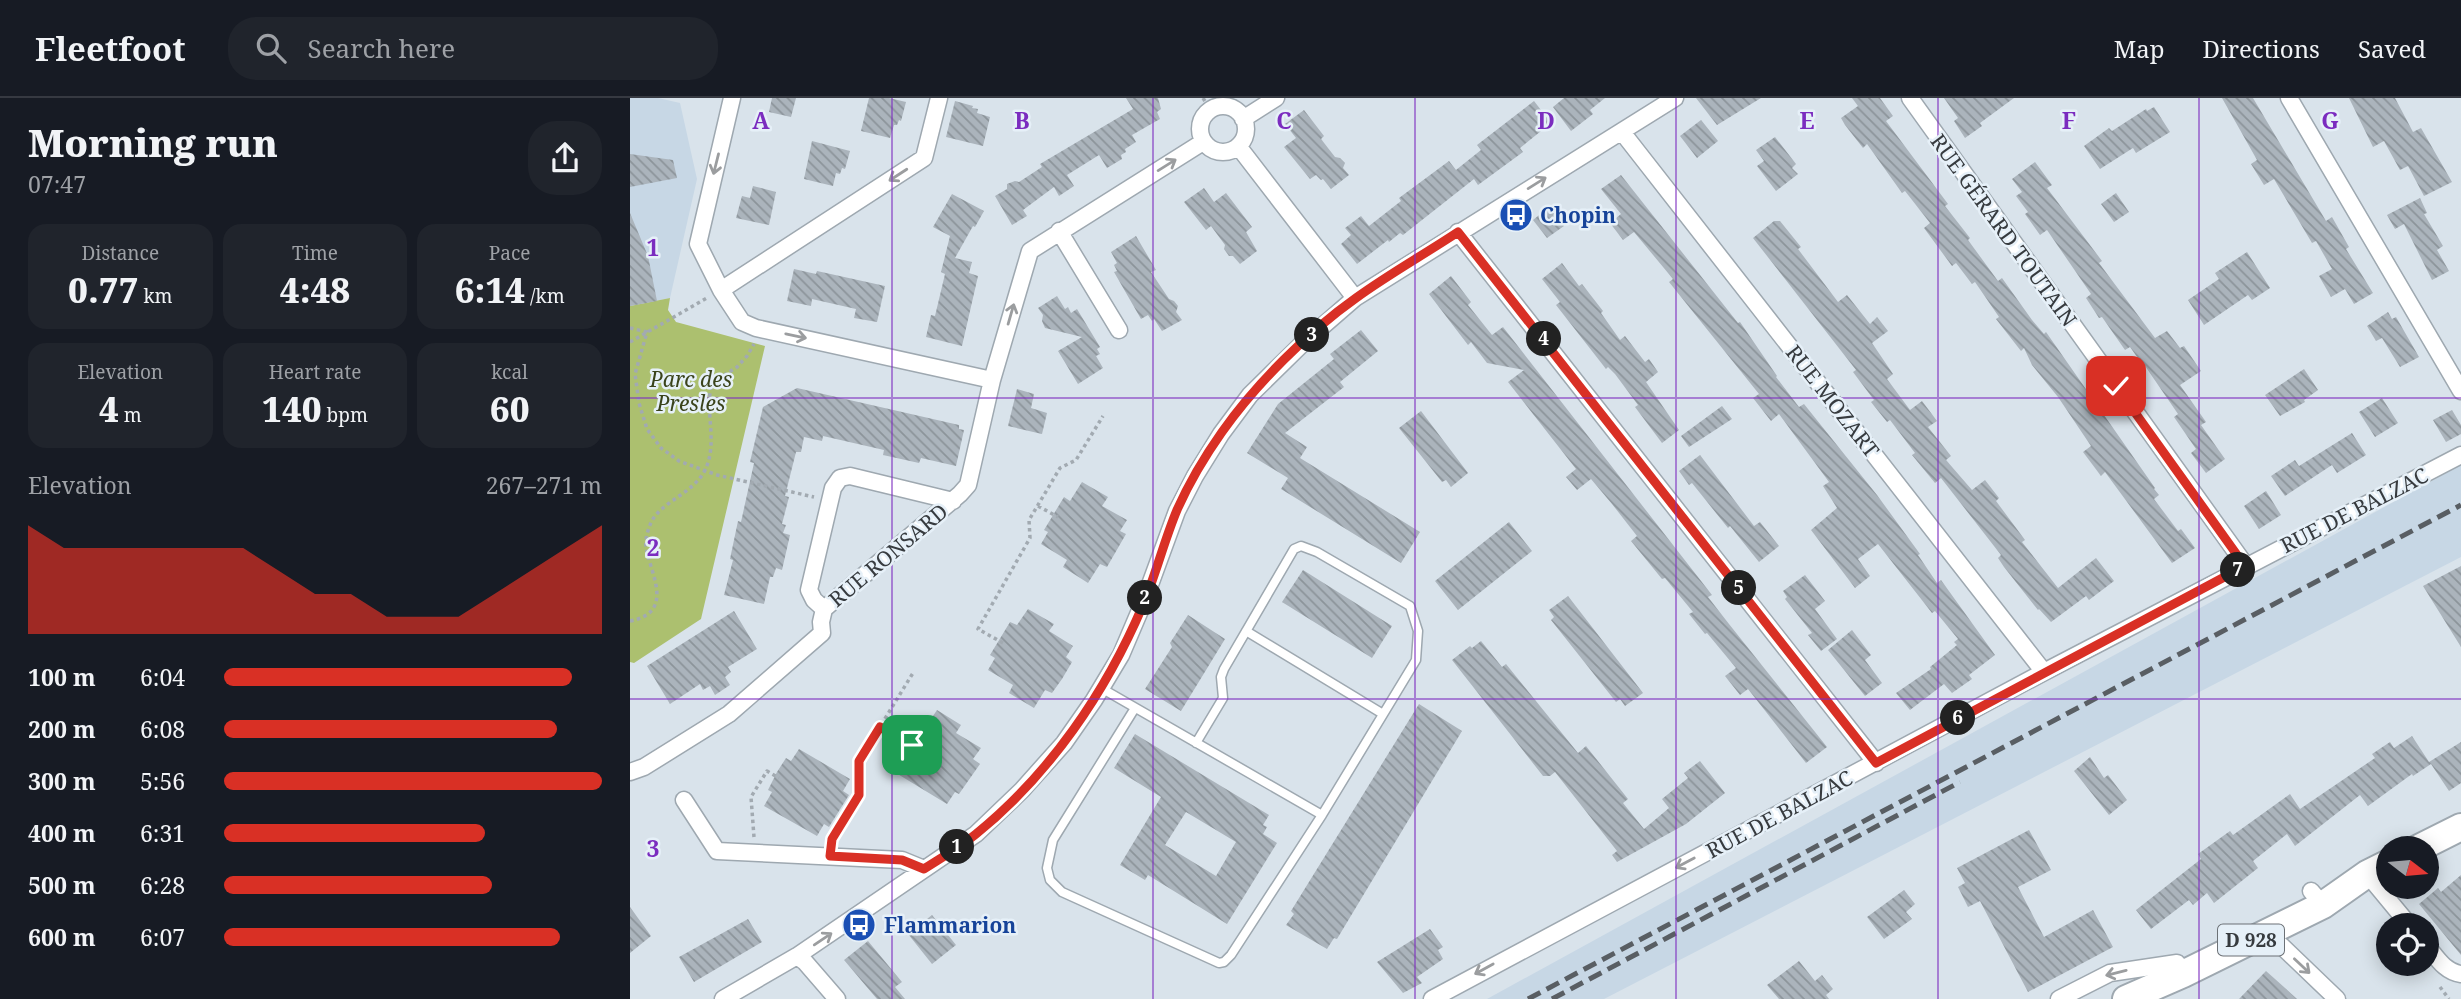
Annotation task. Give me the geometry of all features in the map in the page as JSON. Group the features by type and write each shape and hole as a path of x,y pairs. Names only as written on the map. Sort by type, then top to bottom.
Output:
{"main road":[{"path":"2440,838 2461,827"},
{"path":"2137,998 2180,968 2376,870"},
{"name":"D 928","path":"2180,968 2266,932 2317,898"}],"street":[{"path":"732,98 698,244 721,290 742,321 758,328 992,380"},
{"path":"721,290 923,158 939,98"},
{"path":"1244,119 1276,98"},
{"path":"723,999 797,956 976,834 1022,790 1064,743 1121,655 1140,612 1177,510 1195,476 1250,395 1302,344 1355,298 1675,98"},
{"name":"RUE GÉRARD TOUTAIN","path":"1910,98 2245,566"},
{"path":"2290,98 2461,391"},
{"path":"1206,104 1229,106 1244,119 1246,130 1233,150 1220,152 1203,142 1199,130 1206,104"},
{"name":"RUE MOZART","path":"1622,132 2044,672"},
{"name":"RUE RONSARD","path":"630,772 644,767 729,714 822,634 824,609 968,485 992,380 1030,251 1203,142"},
{"path":"1238,146 1355,298"},
{"path":"1059,231 1119,330"},
{"path":"1458,232 1876,763"},
{"name":"RUE DE BALZAC","path":"1432,999 2044,672 2461,454"},
{"name":"RUE RONSARD","path":"824,609 814,600 809,590 833,488 839,478 849,476 953,500"},
{"path":"684,800 717,851 902,860 924,869"},
{"path":"2266,932 2337,999"},
{"path":"797,956 806,962 838,999"},
{"path":"2439,961 2445,968 2461,974"},
{"path":"2059,999 2110,973 2180,968"}],"lane":[{"path":"1135,708 1053,840 1047,868 1050,880 1062,892 1219,963 1224,962 1322,815 1416,660 1418,631 1410,606 1317,552 1301,547 1294,549 1221,677 1223,698 1196,743"},
{"path":"1246,631 1383,713"},
{"path":"1101,688 1322,815"}],"path":[{"path":"630,342 721,290"},
{"path":"630,328 647,332"},
{"path":"630,621 645,617 655,605 657,586 654,569 646,551 651,521 657,513 691,488 705,470 712,447 709,403 712,383 718,377 726,375 747,356 754,345 758,328"},
{"path":"647,332 635,374 639,403 647,429 661,447 679,461 736,480 830,501"},
{"path":"1003,643 978,629 1030,538 1029,520 1060,468 1076,460 1103,416"},
{"path":"1038,506 1058,517"},
{"path":"830,856 832,839 859,795 859,761 913,673"},
{"path":"880,727 912,745"},
{"path":"755,853 751,797 767,771 779,778"}],"shaded area":[{"path":"630,98 658,98 680,103 697,179 670,298 630,306"},
{"path":"2461,465 2461,557 1604,999 1487,999"}],"green space":[{"name":"Parc des Presles","path":"670,298 668,310 676,322 765,346 701,619 634,663 630,662 630,306"}],"building":[{"path":"772,98 796,98 791,117 769,112"},
{"path":"869,98 889,98 906,102 901,121 894,125 890,138 861,131"},
{"path":"1126,98 1158,98 1161,109 1157,112 1160,119 1132,135 1136,142 1125,149 1126,152 1121,155 1122,159 1107,168 1099,155 1067,175 1074,186 1059,196 1054,187 1023,210 1027,216 1012,225 995,196 1007,189 1007,184 1019,182 1042,167 1040,164 1133,109"},
{"path":"1564,98 1605,98 1590,110 1593,114 1571,131 1553,107"},
{"path":"1696,98 1761,98 1717,125"},
{"path":"1852,98 1880,98 1893,116 1886,121 1948,204 1945,206 1970,238 1968,240 1998,281 2002,278 2032,320 2044,334 2046,332 2155,488 2159,495 2154,499 2178,531 2181,529 2195,548 2172,563 2105,472 2101,476 2083,452 2091,446 2058,397 2032,365 2024,348 2021,351 1996,319 1999,317 1975,282 1972,284 1956,263 1952,266 1924,228 1930,223 1905,191 1902,193 1867,144 1863,148 1845,125 1841,118 1858,106"},
{"path":"1944,98 2014,98 1980,123 1982,126 1965,138 1954,121 1958,118"},
{"path":"2222,98 2253,98 2326,221 2332,217 2349,247 2346,249 2373,293 2354,304 2345,289 2331,297 2319,276 2332,269 2316,241 2312,243 2274,179 2264,185 2251,164 2257,160"},
{"path":"2349,98 2395,98 2413,132 2421,128 2452,182 2424,196 2408,166 2400,170 2384,141 2373,147"},
{"path":"955,101 973,106 972,108 978,109 977,113 990,117 983,146 946,137"},
{"path":"1534,101 1551,123 1520,148 1523,152 1478,185 1474,179 1403,235 1400,233 1389,242 1388,240 1357,264 1341,244 1351,235 1345,228 1361,216 1369,226 1401,201 1399,198 1449,161 1456,170 1481,150 1477,145"},
{"path":"2154,107 2170,132 2136,153 2133,148 2100,169 2084,146 2109,128 2112,131 2146,109 2147,111"},
{"path":"1304,110 1324,136 1321,139 1335,157 1345,163 1343,168 1349,175 1331,189 1316,175 1310,179 1284,147 1296,138 1285,124"},
{"path":"1701,120 1718,141 1697,158 1680,136"},
{"path":"1775,137 1796,164 1792,168 1798,174 1776,191 1757,166 1764,161 1756,150"},
{"path":"812,141 850,151 845,169 842,168 840,174 836,173 833,186 804,179"},
{"path":"630,154 673,160 677,178 630,187"},
{"path":"2035,162 2052,185 2047,188 2155,338 2167,331 2180,348 2184,346 2201,371 2180,385 2206,422 2201,425 2225,459 2206,473 2191,453 2196,449 2174,417 2178,414 2143,363 2130,347 2125,350 2102,317 2099,318 2086,298 2091,294 2047,230 2040,235 2025,214 2028,212 2016,196 2022,192 2012,179"},
{"path":"1621,175 1738,323 1740,322 1799,407 1804,404 1877,495 1920,554 1918,555 1937,583 1941,580 1995,655 1969,675 1972,679 1952,693 1944,684 1910,710 1896,693 1931,669 1930,667 1957,645 1954,642 1958,639 1935,611 1932,613 1878,544 1858,559 1870,576 1855,588 1811,530 1837,508 1823,486 1829,482 1779,414 1771,421 1753,398 1759,394 1669,282 1673,279 1634,232 1623,240 1610,223 1621,214 1601,189"},
{"path":"753,186 776,192 769,225 736,218 742,196 750,198"},
{"path":"1204,188 1214,202 1226,193 1252,227 1246,232 1257,251 1240,264 1233,256 1229,256 1224,249 1225,245 1211,226 1206,230 1184,202"},
{"path":"2116,193 2129,212 2114,222 2101,204"},
{"path":"952,194 984,211 955,258 972,262 969,273 978,276 962,346 926,337 931,315 935,316 945,274 941,272 950,236 933,227"},
{"path":"2420,198 2427,213 2424,214 2443,246 2437,250 2449,271 2432,280 2404,224 2395,229 2387,215"},
{"path":"1549,207 1564,226 1547,238 1533,220"},
{"path":"630,213 648,256 657,301 630,306"},
{"path":"1774,221 1780,221 1801,247 1798,249 1838,302 1847,295 1870,324 1877,317 1888,331 1872,343 1893,374 1887,379 1910,410 1922,401 1937,421 1928,427 1951,456 1946,460 1972,490 1985,480 1999,498 1996,501 2025,540 2022,542 2058,588 2096,558 2114,581 2089,600 2086,596 2051,622 2038,610 2004,567 1998,558 2001,555 1941,478 1935,483 1912,455 1915,453 1890,420 1887,422 1871,402 1874,400 1853,372 1856,370 1753,238"},
{"path":"1136,236 1156,270 1151,272 1169,299 1178,306 1176,312 1182,320 1162,331 1148,315 1141,319 1114,272 1117,271 1114,265 1117,263 1111,252"},
{"path":"2247,252 2270,288 2252,300 2248,295 2204,325 2188,300 2219,279 2215,273"},
{"path":"1562,263 1603,311 1601,313 1620,340 1625,336 1645,362 1649,359 1658,372 1646,382 1679,430 1662,443 1615,374 1608,367 1606,369 1556,305 1560,302 1542,279"},
{"path":"794,269 816,274 817,271 885,286 877,322 854,318 856,309 812,299 811,306 787,301"},
{"path":"1451,276 1471,302 1468,305 1492,335 1503,327 1712,595 1708,597 1827,747 1806,763 1748,689 1740,695 1725,676 1736,668 1689,614 1693,612 1665,578 1662,579 1631,541 1637,536 1612,504 1591,479 1577,490 1566,477 1576,469 1508,382 1524,370 1487,363 1471,342 1468,345 1429,294"},
{"path":"1057,296 1071,313 1077,309 1100,347 1097,349 1100,354 1096,356 1103,368 1078,384 1058,351 1082,337 1045,328 1043,315 1038,308"},
{"path":"2388,312 2392,319 2396,317 2419,357 2400,367 2382,338 2376,341 2367,326"},
{"path":"1361,330 1378,351 1340,382 1344,387 1285,433 1307,447 1300,458 1420,532 1401,563 1281,489 1288,478 1247,453 1278,404 1334,359 1330,354"},
{"path":"2304,369 2318,390 2304,400 2305,402 2280,416 2265,395"},
{"path":"797,388 959,425 959,429 964,430 956,466 921,458 919,463 883,455 884,450 823,436 822,441 804,437 801,452 796,452 785,496 789,497 782,524 786,525 783,533 790,535 782,570 776,568 773,577 770,577 764,604 724,595 733,560 730,559 738,521 741,522 754,463 750,462 763,407"},
{"path":"1017,389 1034,394 1031,408 1047,413 1042,434 1008,426"},
{"path":"2382,398 2398,423 2375,437 2359,412"},
{"path":"1722,406 1732,419 1689,447 1681,436"},
{"path":"2452,410 2461,425 2461,434 2446,442 2433,420"},
{"path":"1421,411 1468,473 1451,487 1446,480 1442,482 1399,428"},
{"path":"2352,433 2366,455 2337,473 2332,465 2285,496 2271,476 2295,460 2299,466"},
{"path":"1700,455 1754,526 1760,522 1779,546 1759,562 1679,471"},
{"path":"1082,482 1108,497 1102,506 1127,520 1120,531 1126,534 1107,567 1100,564 1088,583 1063,567 1067,560 1041,544 1048,532 1044,530 1064,497 1070,501"},
{"path":"2266,491 2281,515 2259,529 2244,506"},
{"path":"1509,522 1532,551 1458,610 1435,581"},
{"path":"2461,566 2461,647 2423,586"},
{"path":"1303,570 1392,626 1372,658 1282,602"},
{"path":"1805,575 1825,601 1815,609 1837,639 1821,651 1808,635 1812,633 1785,599 1787,597 1783,591"},
{"path":"1568,596 1643,693 1625,706 1620,699 1616,702 1551,620 1554,617 1549,610"},
{"path":"1028,609 1054,624 1049,631 1073,646 1066,657 1072,662 1062,679 1052,693 1045,690 1034,708 1009,693 1013,685 988,670 995,658 990,655 1010,622 1017,625"},
{"path":"734,611 757,649 728,667 731,672 725,677 730,685 715,695 710,686 703,690 700,684 670,704 647,666"},
{"path":"1188,615 1225,639 1181,711 1145,689 1172,647 1170,643"},
{"path":"1852,630 1871,655 1865,660 1882,683 1865,696 1828,650"},
{"path":"1481,641 1502,667 1506,664 1578,753 1586,746 1628,799 1623,803 1644,829 1669,808 1662,799 1688,778 1684,773 1700,761 1725,793 1686,824 1617,862 1612,855 1617,851 1555,772 1550,776 1543,776 1452,660"},
{"path":"1419,704 1462,731 1337,939 1334,938 1327,949 1286,925 1294,914 1291,911"},
{"path":"937,710 961,725 956,733 981,748 973,759 980,764 959,794 955,792 947,804 896,773 905,761 898,757 918,724 925,728"},
{"path":"1135,734 1269,815 1263,825 1267,827 1263,834 1277,843 1227,924 1148,875 1145,880 1120,865 1161,797 1114,768","holes":["1186,812 1236,842 1216,876 1165,845"]},
{"path":"2412,736 2429,762 2461,742 2461,783 2449,791 2431,764 2413,776 2412,774 2368,806 2360,795 2295,846 2287,834 2253,861 2258,868 2214,903 2207,893 2193,905 2189,900 2151,929 2136,910 2201,859 2198,854 2230,831 2233,835 2290,794 2300,809 2375,758 2372,754 2390,742 2394,748"},
{"path":"799,749 850,779 843,791 849,795 829,827 824,824 817,836 764,806 772,792 768,790 777,772 786,758 791,761"},
{"path":"2090,757 2104,778 2108,775 2127,800 2109,815 2074,771"},
{"path":"2029,830 2051,870 2018,887 2044,937 2093,910 2113,947 2028,992 1980,901 1968,907 1958,887 1965,883 1957,868"},
{"path":"2461,875 2461,955 2439,928 2439,913 2426,913 2419,904 2424,900 2440,900 2441,892"},
{"path":"1904,890 1915,904 1906,912 1912,919 1884,939 1867,917"},
{"path":"630,907 651,936 630,953"},
{"path":"932,915 956,945 932,964 908,934"},
{"path":"748,919 762,942 694,982 679,957"},
{"path":"1430,929 1443,947 1438,950 1443,959 1417,977 1422,983 1403,993 1377,962"},
{"path":"868,941 902,982 895,987 905,999 877,999 844,960"},
{"path":"1799,961 1815,981 1822,975 1833,989 1826,995 1829,999 1779,999 1767,985"},
{"path":"2266,971 2275,979 2297,999 2239,999"}],"railway":[{"path":"1528,999 2461,505"},
{"path":"1552,999 1960,782"}],"place":[{"name":"Chopin","path":"1516,215"},
{"name":"Flammarion","path":"859,925"}],"route":[{"path":"912,745 880,727 859,761 859,795 832,839 830,856 902,860 924,869 976,834 1022,790 1064,743 1121,655 1177,510 1221,434 1250,395 1302,344 1355,298 1458,232 1876,763 2245,566 2116,386"}]}
